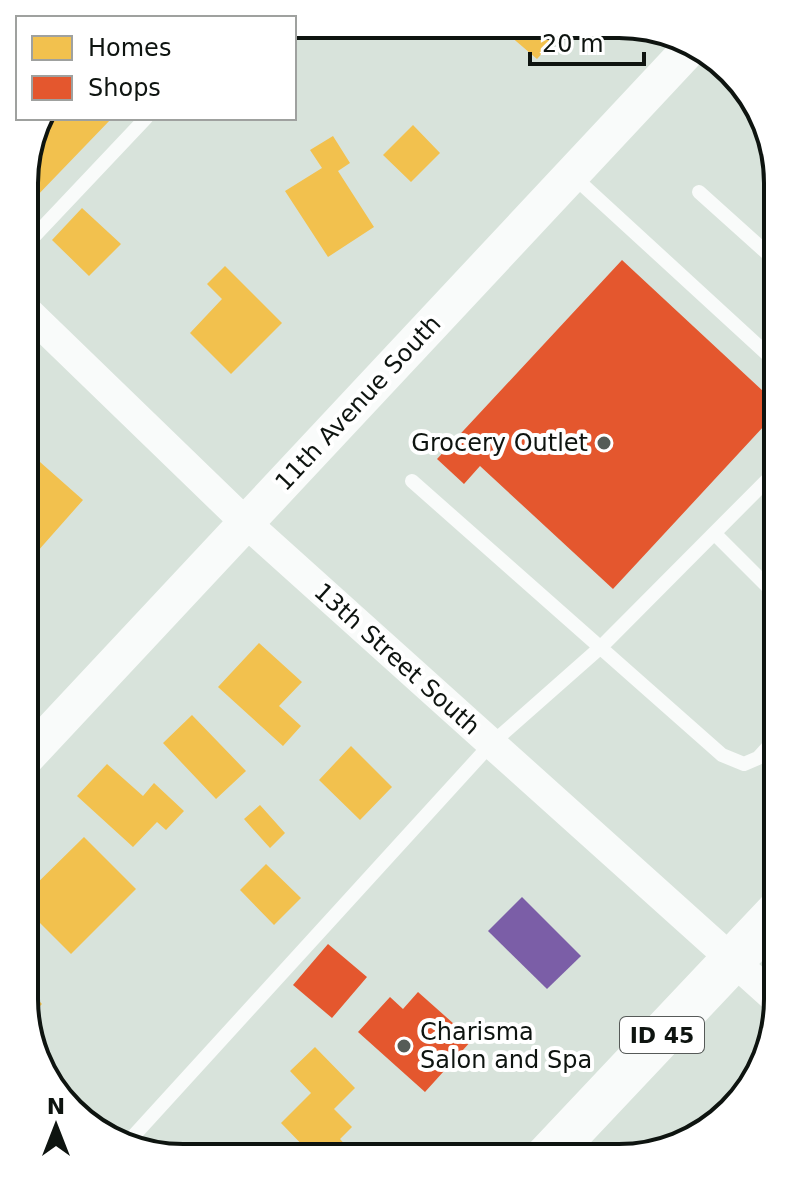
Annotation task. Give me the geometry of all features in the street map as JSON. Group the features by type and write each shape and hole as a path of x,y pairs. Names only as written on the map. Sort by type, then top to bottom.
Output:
{"main road":[{"name":"ID 45","path":"559,1144 764,927"}],"street":[{"name":"11th Avenue South","path":"38,745 685,54"},
{"name":"13th Street South","path":"38,322 245,522 764,988"}],"lane":[{"path":"38,232 144,120"},
{"path":"573,176 764,351"},
{"path":"699,192 764,250"},
{"path":"412,481 722,755 744,764 764,751"},
{"path":"134,1135 491,744 602,646 764,484"},
{"path":"716,535 764,583"}],"building: Homes":[{"path":"512,38 556,38 537,59"},
{"path":"53,120 110,120 38,195 39,164"},
{"path":"413,125 440,153 411,182 383,155"},
{"path":"333,136 350,163 338,171 374,227 328,257 285,191 322,168 310,150"},
{"path":"82,208 121,244 89,276 52,240"},
{"path":"225,266 282,323 231,374 190,333 222,299 207,284"},
{"path":"40,462 83,500 38,551"},
{"path":"259,643 302,682 279,706 301,726 283,746 218,687"},
{"path":"192,715 246,771 216,799 163,743"},
{"path":"351,746 392,787 360,820 319,780"},
{"path":"107,764 143,796 154,783 184,811 166,830 157,822 133,847 77,796"},
{"path":"260,805 285,833 270,848 244,819"},
{"path":"84,837 136,889 71,954 38,921 38,882"},
{"path":"266,864 301,898 274,925 240,890"},
{"path":"315,1047 355,1088 334,1109 352,1127 340,1139 344,1144 301,1144 281,1123 311,1093 290,1071"}],"building: Shops":[{"path":"622,260 764,392 764,426 613,589 480,466 464,484 437,459"},
{"path":"328,944 367,977 332,1018 293,985"},
{"path":"418,992 472,1040 425,1092 358,1032 390,997 403,1009"}],"building: Offices":[{"path":"522,897 581,956 547,989 488,931"}],"place":[{"name":"Grocery Outlet","path":"604,443"},
{"name":"Charisma Salon and Spa","path":"404,1046"}]}
